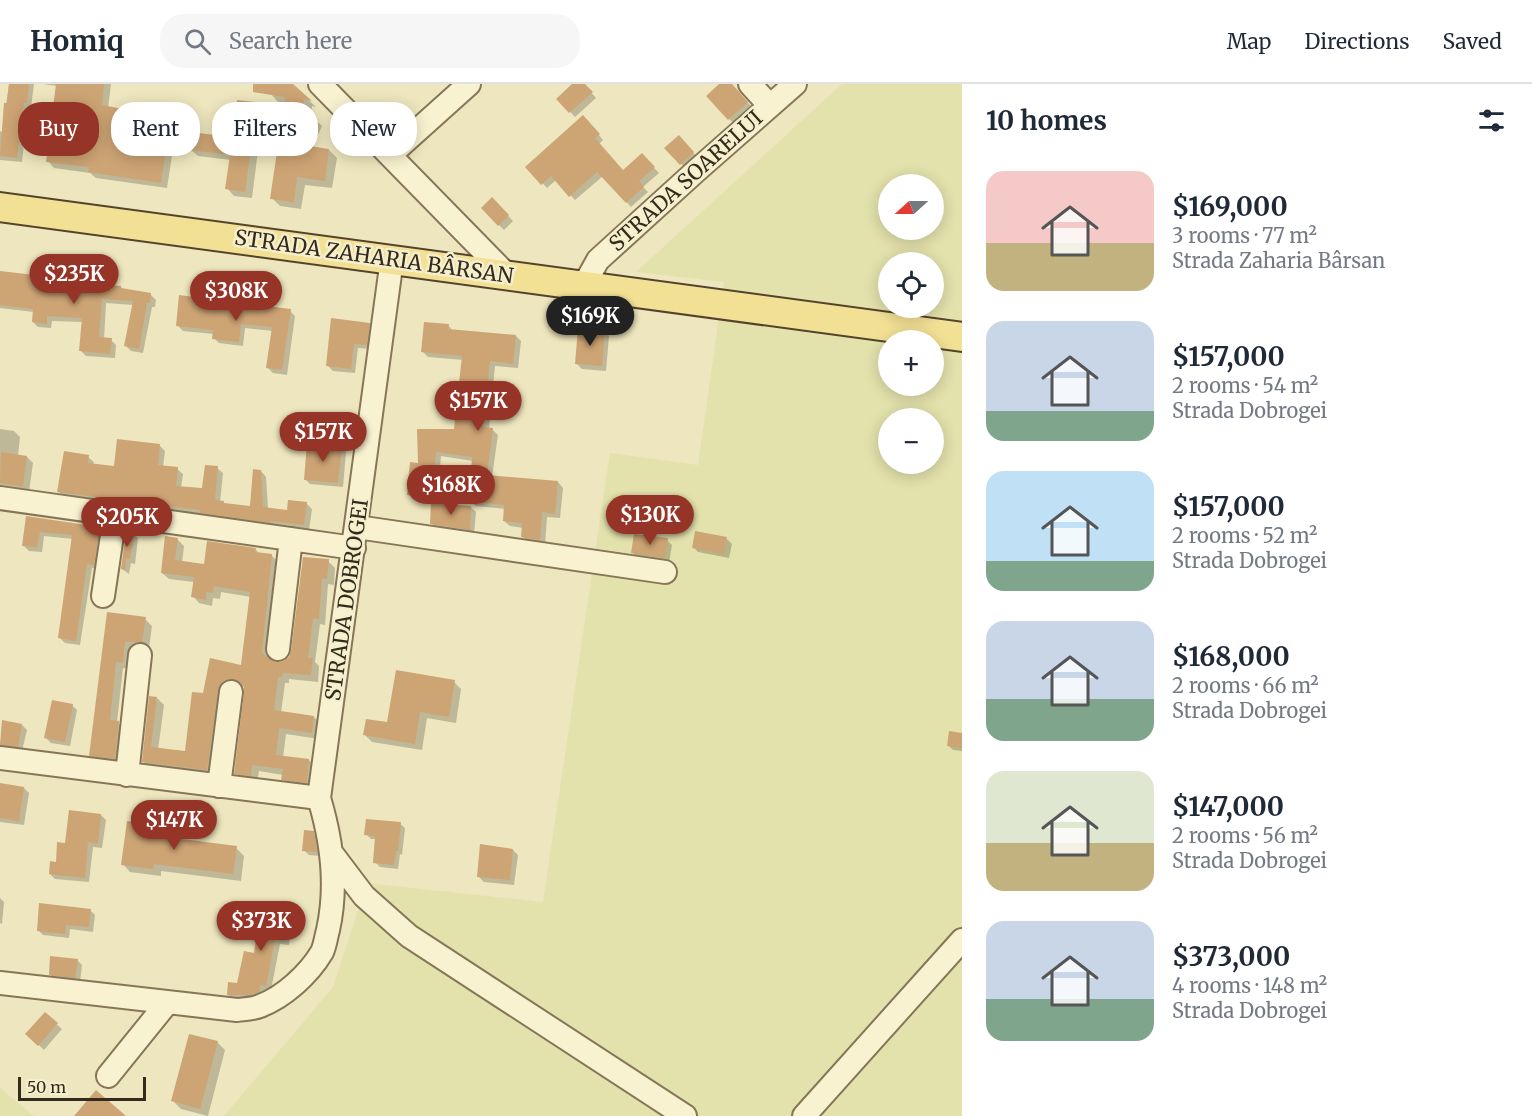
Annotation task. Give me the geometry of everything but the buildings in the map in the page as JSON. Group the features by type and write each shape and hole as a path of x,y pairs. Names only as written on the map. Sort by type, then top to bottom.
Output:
{"main road":[{"name":"STRADA ZAHARIA BÂRSAN","path":"0,207 962,337"}],"street":[{"path":"320,84 338,102"},
{"path":"417,131 469,84"},
{"path":"750,84 771,106"},
{"name":"STRADA SOARELUI","path":"584,285 598,260 795,84"},
{"path":"391,156 506,274"},
{"name":"STRADA DOBROGEI","path":"0,983 237,1010 259,1006 280,995 304,976 323,951 330,920 333,855 320,798 392,259"},
{"path":"0,498 291,539 355,538 665,572"},
{"path":"103,596 115,515"},
{"path":"278,649 291,539"},
{"path":"127,775 140,655"},
{"path":"219,786 231,692"},
{"path":"0,758 320,798"},
{"path":"333,855 364,896 409,936 686,1116"},
{"path":"804,1116 962,940"},
{"path":"108,1076 167,1003"}],"green space":[{"path":"842,84 962,84 962,1116 224,1116 333,987 367,883 543,902 610,453 698,465 724,282 636,272"},
{"path":"0,1088 34,1116 0,1116"}]}
